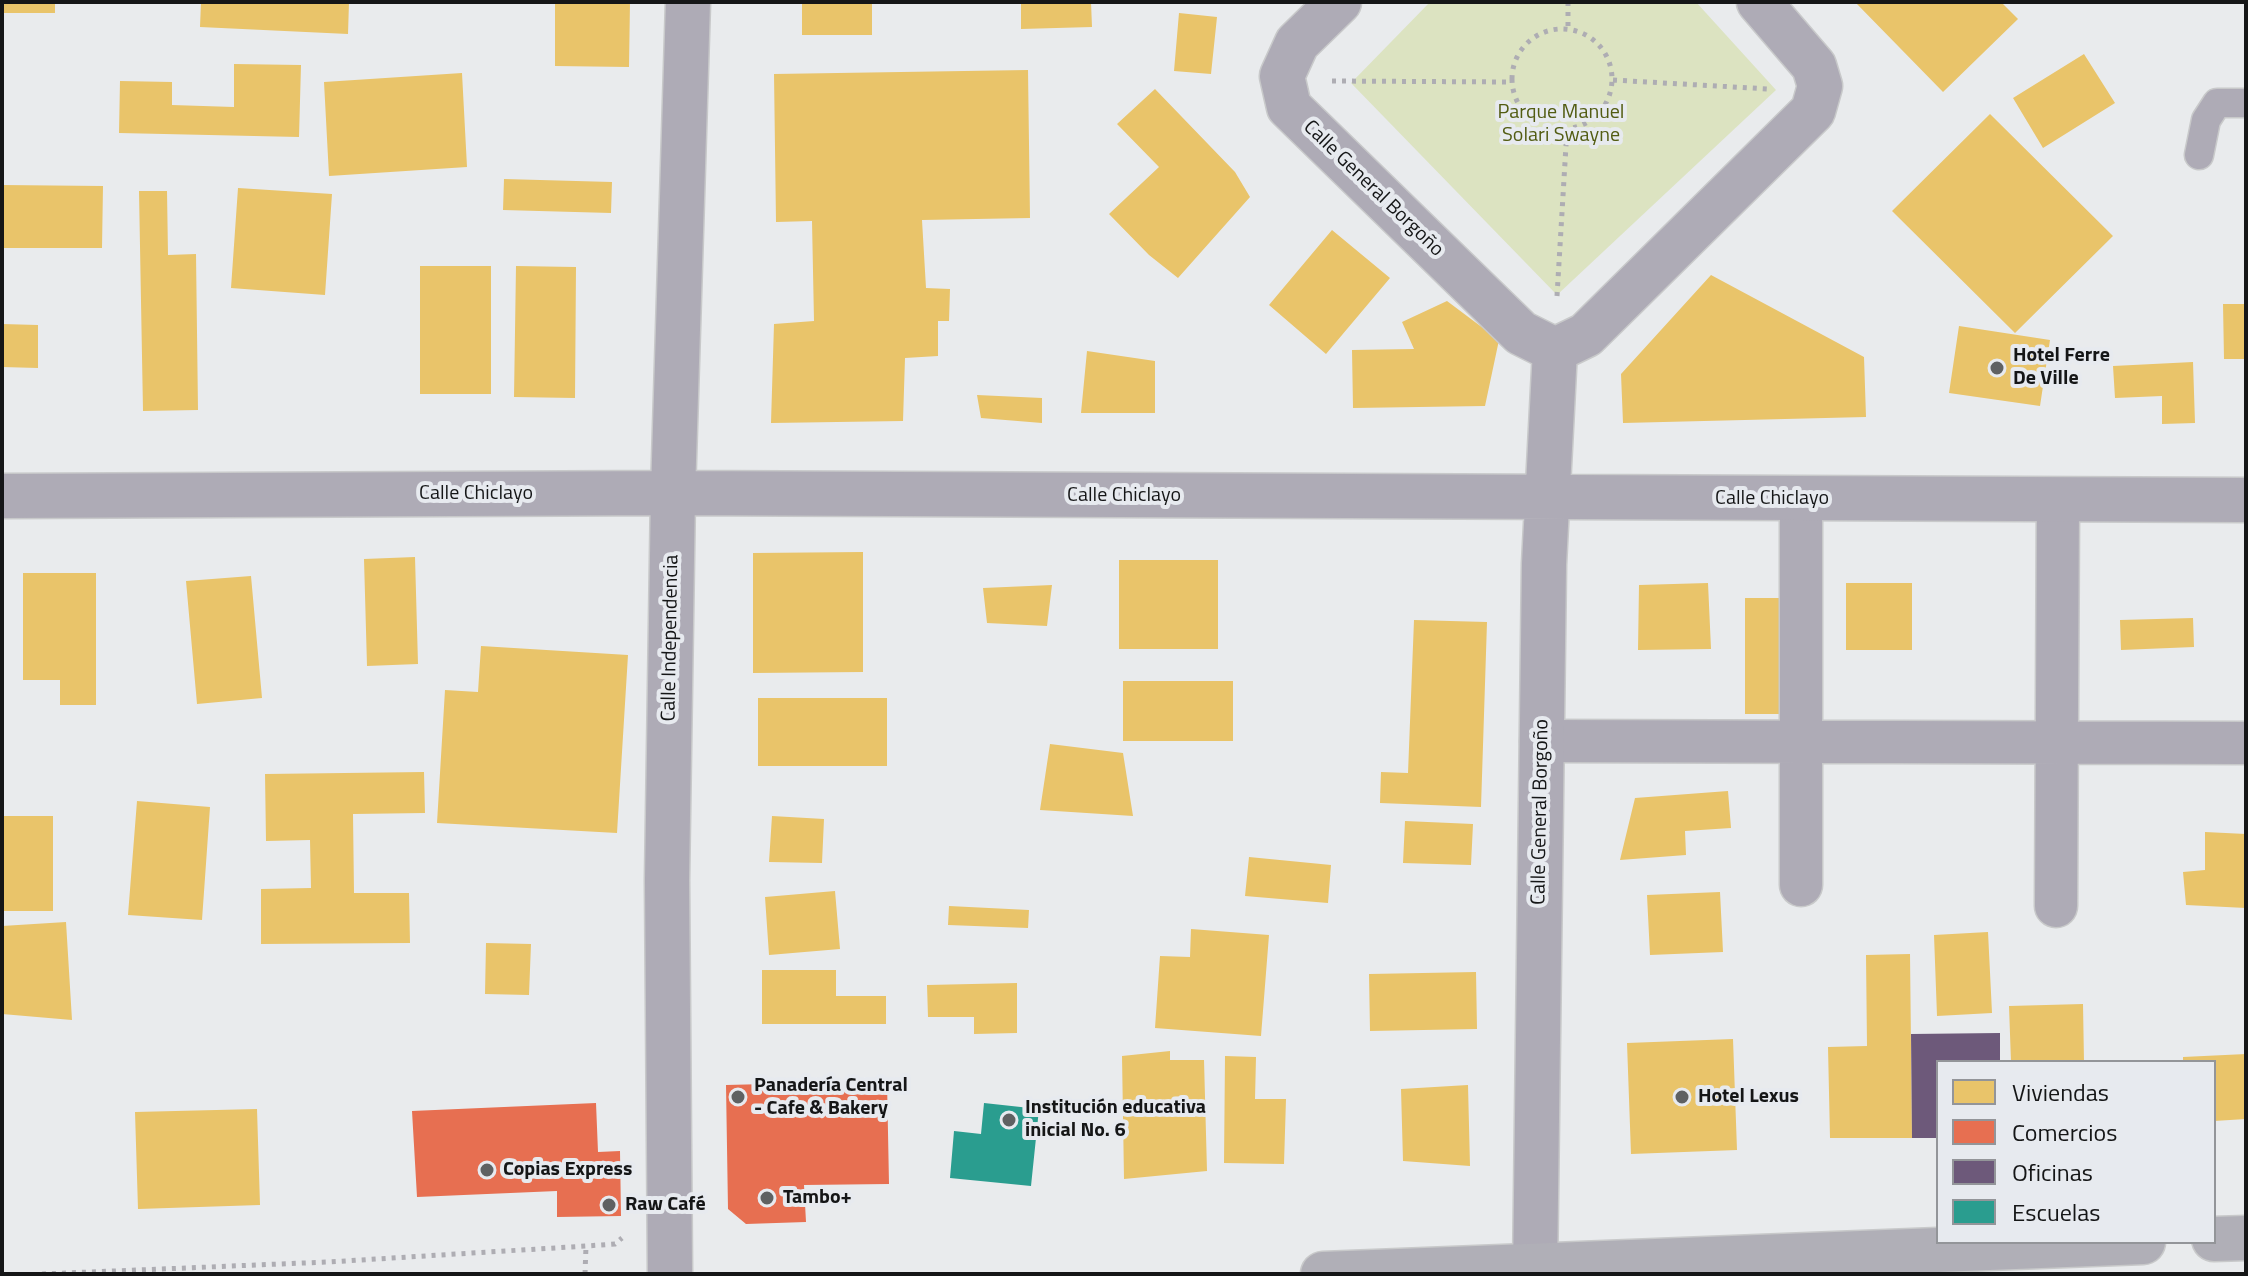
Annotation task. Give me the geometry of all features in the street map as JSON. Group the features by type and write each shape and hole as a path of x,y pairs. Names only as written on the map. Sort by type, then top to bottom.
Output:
{"main road":[{"path":"2216,1239 2246,1238"},
{"path":"1323,1274 1535,1270 2100,1244"}],"street":[{"name":"Calle Independencia","path":"670,1274 667,880 673,493 688,2"},
{"path":"1282,76 1297,43 1339,2"},
{"path":"1555,350 1586,335 1813,111 1820,86 1814,66 1759,2"},
{"name":"Calle General Borgoño","path":"1282,76 1289,107 1521,333 1555,350 1546,498 1535,1270"},
{"name":"Calle Chiclayo","path":"2,496 673,493 2246,500"},
{"path":"1801,499 1801,885"},
{"path":"2056,906 2058,500"},
{"path":"1541,741 2246,743"}],"lane":[{"path":"2199,155 2206,120 2217,103 2246,103"}],"path":[{"path":"1568,2 1568,29"},
{"path":"1568,29 1595,40 1611,65 1613,80 1611,94 1594,119 1567,129 1551,128 1529,118 1515,98 1511,82 1513,65 1521,49 1550,30 1568,29"},
{"path":"1282,76 1351,83 1511,82"},
{"path":"1613,80 1776,90 1820,86"},
{"path":"1555,350 1567,129"},
{"path":"42,1274 328,1262 586,1246 615,1244 626,1235"},
{"path":"585,1274 586,1246"}],"green space":[{"name":"Parque Manuel Solari Swayne","path":"1430,2 1696,2 1776,90 1557,295 1351,83"}],"building: Viviendas":[{"path":"2,2 55,2 55,13 2,13"},
{"path":"201,2 349,2 348,34 200,27"},
{"path":"555,2 630,2 629,67 555,66"},
{"path":"802,2 872,2 872,35 802,35"},
{"path":"1021,2 1091,2 1092,27 1021,29"},
{"path":"1855,2 2001,2 2018,19 1943,92"},
{"path":"1179,13 1217,17 1211,74 1174,71"},
{"path":"2084,54 2115,103 2043,148 2013,98"},
{"path":"234,64 301,65 299,137 119,133 120,81 172,82 172,105 234,107"},
{"path":"1028,70 1030,218 922,220 926,288 950,289 949,321 938,321 938,356 905,358 903,421 771,423 774,324 814,321 812,221 776,222 774,74"},
{"path":"462,73 467,167 329,176 324,82"},
{"path":"1155,89 1235,172 1250,197 1178,278 1149,255 1109,214 1159,167 1117,124"},
{"path":"1990,114 2113,236 2015,333 1892,211"},
{"path":"504,179 612,182 611,213 503,210"},
{"path":"2,185 103,186 102,248 2,248"},
{"path":"238,188 332,194 325,295 231,288"},
{"path":"139,191 167,191 168,255 196,254 198,410 143,411"},
{"path":"1332,230 1390,278 1326,354 1269,305"},
{"path":"420,266 491,266 491,394 420,394"},
{"path":"516,266 576,267 575,398 514,397"},
{"path":"1711,275 1864,357 1866,417 1623,423 1621,374"},
{"path":"1447,301 1499,340 1485,406 1353,408 1352,350 1414,349 1402,322"},
{"path":"2223,304 2246,304 2246,359 2224,359"},
{"path":"2,324 38,325 38,368 2,367"},
{"path":"1959,326 2050,340 2040,406 1949,393"},
{"path":"1087,351 1155,361 1155,413 1081,413"},
{"path":"2193,362 2195,423 2162,424 2162,396 2115,398 2113,366"},
{"path":"977,395 1042,398 1042,423 981,418"},
{"path":"863,552 863,672 753,673 753,553"},
{"path":"415,557 418,664 367,666 364,559"},
{"path":"1119,560 1218,560 1218,649 1119,649"},
{"path":"23,573 96,573 96,705 60,705 60,680 23,680"},
{"path":"251,576 262,698 197,704 186,581"},
{"path":"1708,583 1711,649 1638,650 1639,585"},
{"path":"1846,583 1912,583 1912,650 1846,650"},
{"path":"1052,585 1047,626 987,623 983,588"},
{"path":"1745,598 1786,598 1786,714 1745,714"},
{"path":"2193,618 2194,647 2121,650 2120,620"},
{"path":"1414,620 1487,622 1481,807 1380,803 1381,772 1408,773"},
{"path":"481,646 628,655 617,833 437,823 445,690 478,692"},
{"path":"1123,681 1233,681 1233,741 1123,741"},
{"path":"758,698 887,698 887,766 758,766"},
{"path":"1050,744 1123,753 1133,816 1040,810"},
{"path":"424,772 425,813 353,814 354,893 409,893 410,943 261,944 261,889 311,888 310,840 266,841 265,774"},
{"path":"1728,791 1731,828 1685,831 1686,855 1620,860 1635,798"},
{"path":"137,801 210,807 202,920 128,915"},
{"path":"2,816 53,816 53,911 2,911"},
{"path":"772,816 824,819 822,863 769,862"},
{"path":"1405,821 1473,824 1471,865 1403,863"},
{"path":"2205,832 2246,834 2246,908 2186,905 2183,872 2205,870"},
{"path":"1249,857 1331,865 1328,903 1245,896"},
{"path":"835,891 840,949 769,955 765,897"},
{"path":"1720,892 1723,952 1650,955 1647,895"},
{"path":"949,906 1029,910 1028,928 948,925"},
{"path":"66,922 72,1020 2,1014 2,926"},
{"path":"1191,929 1269,935 1261,1036 1155,1028 1160,956 1190,957"},
{"path":"1988,932 1992,1013 1937,1016 1934,935"},
{"path":"486,943 531,944 529,995 485,994"},
{"path":"1910,954 1912,1138 1830,1138 1828,1047 1867,1046 1866,955"},
{"path":"762,970 836,970 836,996 886,996 886,1024 762,1024"},
{"path":"1476,972 1477,1029 1370,1031 1369,974"},
{"path":"1017,983 1017,1033 974,1034 974,1017 928,1017 927,985"},
{"path":"2083,1004 2084,1060 2011,1060 2009,1006"},
{"name":"Hotel Lexus","path":"1733,1039 1737,1150 1631,1154 1627,1043"},
{"path":"1170,1051 1170,1060 1204,1060 1207,1171 1124,1179 1122,1056"},
{"path":"2246,1054 2246,1119 2216,1121 2216,1060 2183,1060 2183,1057"},
{"path":"1225,1056 1256,1057 1255,1099 1286,1099 1284,1164 1224,1163"},
{"path":"1468,1085 1470,1166 1403,1161 1401,1089"},
{"path":"257,1109 260,1205 138,1209 135,1112"}],"building: Comercios":[{"path":"887,1081 889,1184 804,1185 806,1222 746,1224 728,1209 726,1085"},
{"path":"596,1103 598,1152 620,1151 621,1216 557,1217 557,1191 417,1197 412,1111"}],"building: Oficinas":[{"path":"2000,1033 2000,1060 1936,1060 1936,1138 1912,1138 1911,1034"}],"building: Escuelas":[{"path":"984,1103 1039,1109 1031,1186 950,1178 954,1131 981,1134"}],"place":[{"name":"Hotel Ferre De Ville","path":"1997,368"},
{"name":"Panadería Central - Cafe & Bakery","path":"738,1097"},
{"name":"Hotel Lexus","path":"1682,1097"},
{"name":"Institución educativa inicial No. 6","path":"1009,1120"},
{"name":"Copias Express","path":"487,1170"},
{"name":"Tambo+","path":"767,1198"},
{"name":"Raw Café","path":"609,1205"}]}
